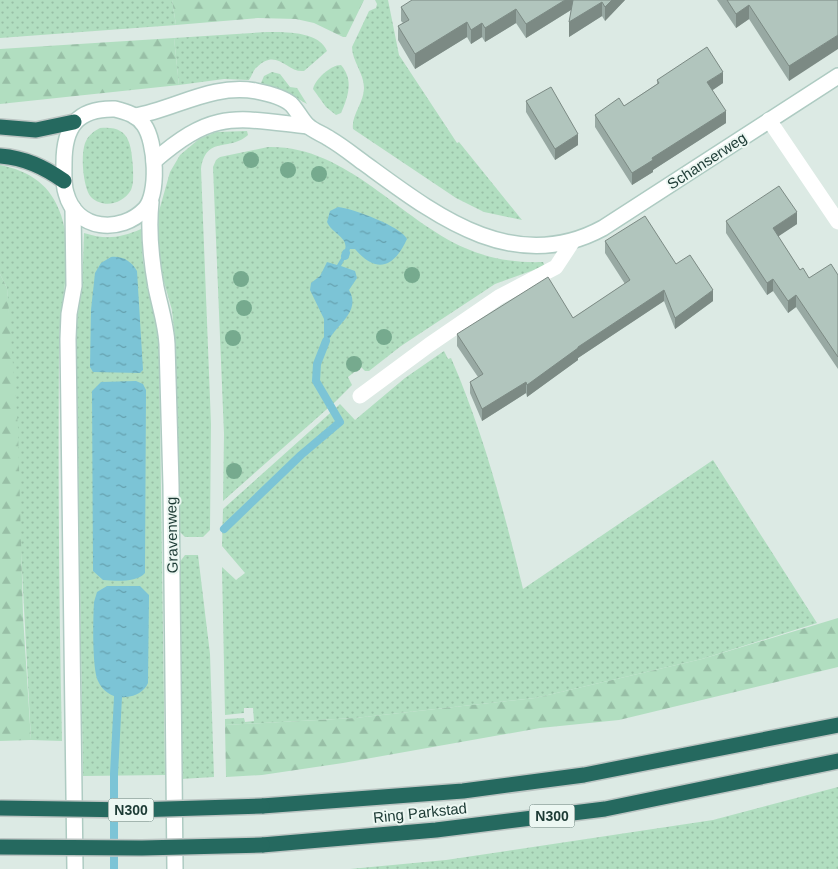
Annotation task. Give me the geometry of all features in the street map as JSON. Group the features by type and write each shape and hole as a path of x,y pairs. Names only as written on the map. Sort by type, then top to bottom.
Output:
{"highway":[{"path":"0,127 36,130 74,122"},
{"path":"0,156 28,161 46,168 64,181"},
{"name":"Ring Parkstad","path":"0,808 134,810 262,806 463,791 584,775 838,725"},
{"name":"Ring Parkstad","path":"0,847 142,848 262,845 436,830 604,809 838,761"}],"street":[{"name":"Schanserweg","path":"135,116 168,108 203,94 244,89 270,94 290,103 308,126 338,144 411,197 473,233 498,242 522,245 573,241 590,236 630,212 838,76"},
{"path":"106,108 125,111 135,116 146,127 150,136 154,161 154,190 151,202 135,217 123,224 110,226 90,223 73,208 66,194 64,181 66,135 74,122 85,114 106,108"},
{"name":"Schanserweg","path":"154,161 176,142 197,128 217,122 243,118 308,126"},
{"path":"769,120 838,222"},
{"name":"Gravenweg","path":"151,202 149,222 152,256 156,287 166,321 167,344 172,485 176,869"},
{"path":"73,208 74,286 69,314 68,340 75,869"},
{"path":"360,396 429,345 499,297 556,267 573,241"}],"green space":[{"path":"0,0 172,0 176,25 0,38"},
{"path":"172,0 364,0 346,37 343,37 314,23 296,19 258,18 176,25"},
{"path":"375,0 388,0 399,55 457,143 459,142 522,220 484,212 456,198 353,129 354,119 364,88 352,47 369,11 376,8"},
{"path":"267,32 309,36 323,44 327,51 304,71 298,71 282,62 270,59 256,68 249,80 224,79 179,85 174,38"},
{"path":"174,38 179,85 0,104 0,49"},
{"path":"341,65 349,83 346,101 341,113 336,115 326,107 313,89 324,73 333,67"},
{"path":"272,72 280,74 290,87 297,88 307,104 286,92 261,83 264,76"},
{"path":"100,128 110,128 123,133 130,144 133,167 133,185 131,190 118,202 107,204 96,201 91,197 84,178 84,146 90,135"},
{"path":"247,131 248,135 241,140 213,148 208,152 201,169 211,424 210,530 203,537 185,537 179,531 175,339 172,310 162,275 158,240 159,211 170,172 180,155 199,139 216,132"},
{"path":"268,147 296,150 322,158 347,170 417,220 465,248 503,259 543,262 545,266 495,284 401,346 369,371 365,371 361,367 348,377 352,385 335,402 223,501 224,434 213,167 216,160 220,157"},
{"path":"0,165 21,171 30,176 38,181 51,195 61,215 67,247 59,346 59,544 62,741 31,740 7,288 0,274"},
{"path":"141,229 143,261 156,319 159,348 165,775 83,776 76,325 82,290 84,233 99,237 113,237"},
{"path":"0,274 7,288 18,428 23,616 31,740 0,741"},
{"path":"444,351 448,359 451,358 463,386 483,443 523,589 713,460 817,623 702,659 535,698 355,718 225,725 225,719 244,718 245,722 254,721 253,708 244,708 244,713 225,715 222,567 236,580 245,573 222,546 223,509 340,404 355,420 405,378"},
{"path":"185,555 198,555 210,654 214,777 181,779 179,563"},
{"path":"838,618 838,667 619,720 540,728 343,763 262,775 226,777 225,725 355,718 535,698 702,659"},
{"path":"838,787 838,869 350,869 446,860 713,820"}],"water":[{"path":"338,207 376,219 396,229 407,239 402,249 390,262 384,264 370,262 355,249 350,249 348,254 344,252 345,243 327,222 330,211"},
{"path":"343,255 346,257 341,266 355,271 357,278 349,290 352,298 350,312 328,342 324,341 324,319 310,290 311,283 320,276 327,262 337,265"},
{"path":"111,257 119,257 126,260 137,271 143,370 140,373 93,372 90,367 91,310 95,273 101,263"},
{"path":"136,381 143,384 146,390 145,573 131,580 103,580 93,571 92,391 101,382"},
{"path":"107,586 140,586 149,595 148,683 136,695 117,697 109,694 100,685 96,675 93,643 94,602 97,592"}],"building":[{"path":"412,0 565,0 526,24 516,9 485,28 482,23 471,30 467,22 415,54 398,26 409,20 401,7"},
{"path":"573,0 612,0 605,7 602,2 569,22"},
{"path":"727,0 838,0 838,35 789,66 749,5 736,14"},
{"path":"707,47 723,72 707,82 726,111 652,158 653,160 632,173 595,115 619,98 624,106 659,83 657,80"},
{"path":"551,87 578,134 555,149 526,101"},
{"path":"779,186 797,212 773,228 800,270 803,268 809,278 831,264 838,275 838,357 796,295 788,301 773,279 767,283 726,221"},
{"path":"645,216 676,264 690,255 713,290 675,318 664,290 578,347 527,385 526,382 482,409 470,382 483,374 457,334 548,277 573,318 630,280 605,241"}],"waterway":[{"path":"224,529 301,455 340,422 316,381 317,364 326,341"},
{"path":"114,869 114,774 118,697"}]}
